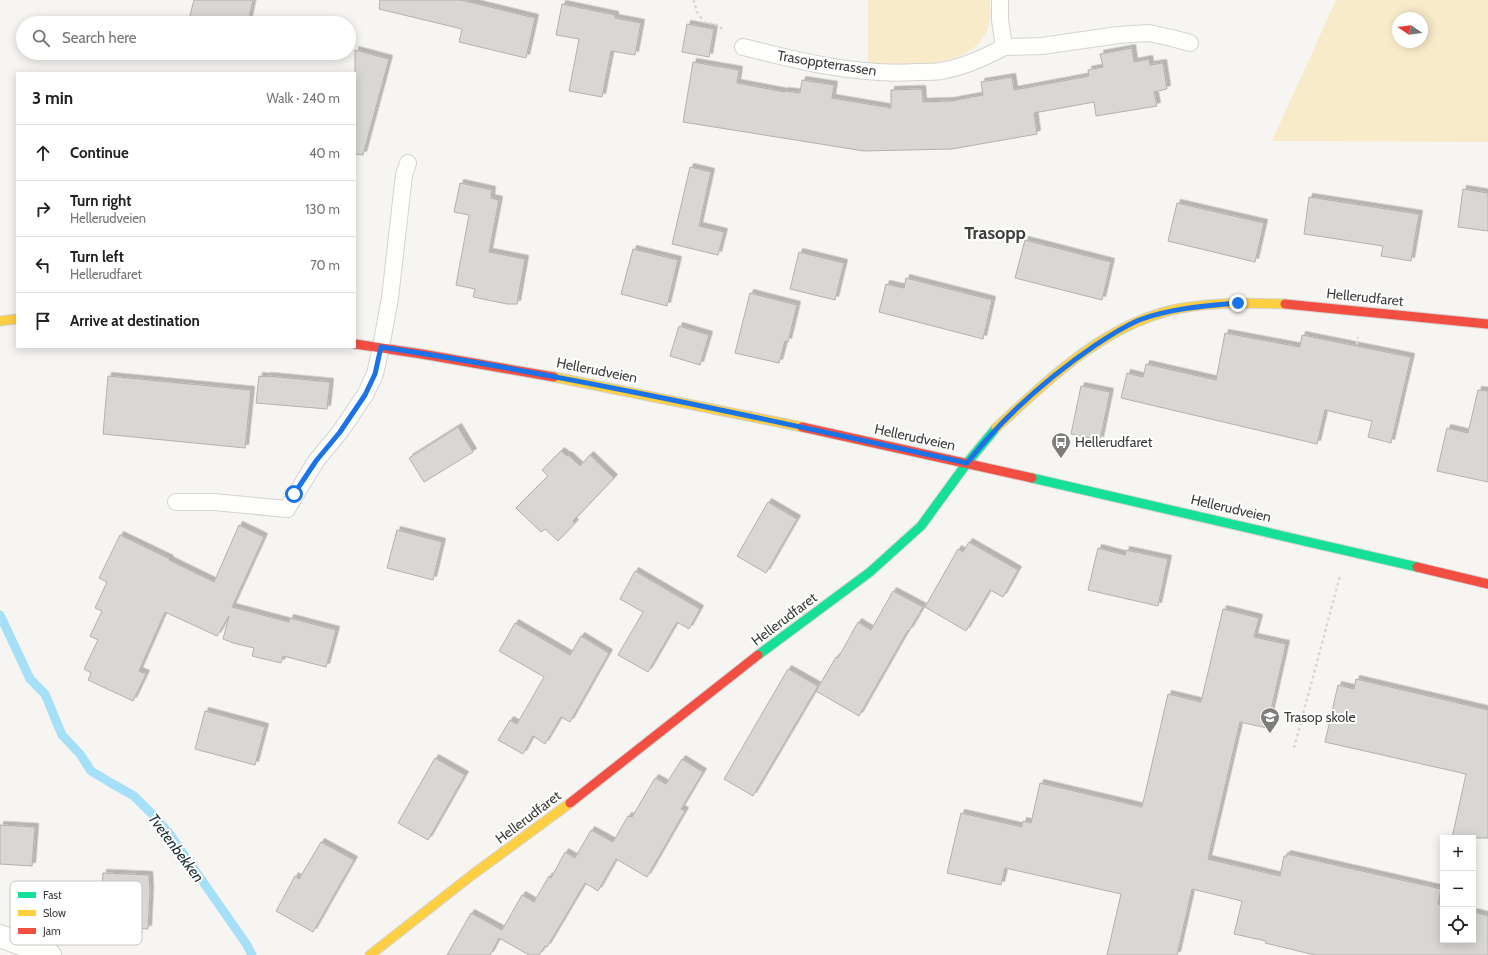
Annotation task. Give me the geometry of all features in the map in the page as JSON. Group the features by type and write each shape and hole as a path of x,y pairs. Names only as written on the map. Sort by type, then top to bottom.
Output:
{"street":[{"name":"Hellerudfaret","path":"370,955 472,876 551,818 774,643 870,572 902,545 921,526 967,463 993,431 1043,384 1120,329 1142,319 1182,308 1238,303 1296,304 1488,324"},
{"path":"0,321 16,319"},
{"name":"Hellerudveien","path":"356,344 503,367 701,405 967,463 1343,548 1488,584"},
{"path":"0,936 10,940"},
{"path":"24,945 50,955"}],"lane":[{"path":"1000,0 1000,20 1004,47"},
{"name":"Trasoppterrassen","path":"743,47 811,63 858,71 900,73 941,71 977,61 1004,47 1042,46 1118,35 1150,33 1190,43"},
{"path":"176,502 214,502 287,509 316,461 340,432 365,395 375,374 390,298 404,175 408,163"}],"path":[{"path":"693,0 697,12 704,22 716,25 725,30 734,44 743,47"},
{"path":"1352,374 1362,311"},
{"path":"1294,748 1340,576"}],"shaded area":[{"path":"868,0 990,0 990,21 986,33 977,45 965,54 950,60 916,65 868,64"},
{"path":"1336,0 1488,0 1488,142 1272,141"}],"building":[{"path":"194,0 253,0 250,16 190,16"},
{"path":"380,0 461,0 535,18 526,58 459,42 462,29 379,9"},
{"path":"562,4 615,15 615,18 641,23 635,55 611,51 602,97 569,91 579,39 556,35"},
{"path":"687,24 714,29 709,57 682,52"},
{"path":"1132,48 1134,62 1149,59 1150,65 1163,63 1167,89 1154,92 1157,106 1096,116 1094,102 1034,113 1037,134 952,149 864,151 683,122 693,62 739,70 737,83 785,92 800,93 802,80 834,85 832,98 891,108 891,90 922,89 923,102 951,101 983,95 981,82 1012,77 1014,90 1089,76 1088,70 1103,67 1100,54"},
{"path":"356,50 389,59 363,155 356,154"},
{"path":"690,167 711,172 699,226 724,232 718,255 672,244"},
{"path":"460,183 492,190 491,198 499,200 489,252 525,259 517,304 507,304 473,297 475,289 456,285 469,215 454,212"},
{"path":"1463,189 1488,193 1488,231 1458,227"},
{"path":"1309,197 1419,214 1411,261 1381,256 1383,246 1304,234"},
{"path":"1177,203 1264,223 1255,262 1168,241"},
{"path":"1025,240 1111,262 1102,300 1015,278"},
{"path":"633,249 678,260 667,306 621,294"},
{"path":"799,252 844,263 835,300 790,289"},
{"path":"906,278 992,300 983,339 879,312 886,284 904,288"},
{"path":"750,293 797,305 788,342 785,341 779,363 735,353"},
{"path":"679,326 709,335 700,365 670,356"},
{"path":"1225,333 1300,347 1302,335 1411,357 1391,443 1368,437 1372,421 1325,410 1317,444 1121,398 1127,373 1143,377 1146,364 1216,380"},
{"path":"108,376 251,390 245,448 103,434"},
{"path":"259,376 330,382 327,409 256,403"},
{"path":"1081,386 1110,392 1100,440 1071,434"},
{"path":"1478,390 1488,391 1488,482 1437,471 1447,428 1468,433"},
{"path":"458,427 473,452 424,482 409,458"},
{"path":"561,451 580,466 590,455 614,478 573,521 575,523 558,541 545,529 541,532 516,508 548,476 542,470"},
{"path":"768,502 797,519 766,573 737,556"},
{"path":"239,525 264,537 232,607 289,622 290,618 336,630 326,667 283,656 281,663 252,656 254,648 223,639 229,616 217,636 165,612 139,671 146,674 133,701 88,680 91,673 84,669 98,640 90,636 102,611 95,608 107,582 99,578 120,535 214,582"},
{"path":"397,530 442,542 433,580 387,568"},
{"path":"969,542 1018,570 1003,597 990,590 966,631 925,607 958,549 963,552"},
{"path":"1098,548 1125,555 1126,550 1168,559 1158,606 1088,590"},
{"path":"635,571 700,609 689,629 677,622 648,672 618,655 643,612 620,599"},
{"path":"893,591 923,607 909,631 908,630 859,716 816,691 836,657 838,658 858,622 871,630"},
{"path":"1223,609 1259,618 1254,637 1286,644 1267,728 1240,722 1208,859 1280,876 1284,856 1287,856 1287,854 1440,889 1438,904 1440,904 1440,943 1476,943 1476,913 1488,916 1488,955 1315,955 1265,943 1266,941 1234,934 1242,901 1192,889 1177,955 1107,955 1121,894 1005,868 1001,885 947,873 961,813 1022,827 1023,821 1031,823 1040,783 1142,807 1168,694 1201,702"},
{"path":"515,623 570,655 581,636 609,653 570,722 561,717 545,744 533,736 523,754 498,740 510,720 517,724 544,677 499,651"},
{"path":"788,669 818,686 753,796 724,779"},
{"path":"1356,679 1488,710 1488,838 1476,838 1476,835 1453,835 1466,774 1325,742 1338,685 1354,689"},
{"path":"205,711 265,727 255,765 195,749"},
{"path":"435,758 465,775 428,840 398,823"},
{"path":"682,759 703,772 681,809 685,811 647,877 616,859 598,891 585,883 547,947 545,946 539,955 529,955 499,938 490,955 447,955 471,913 502,930 522,895 534,902 549,876 551,878 565,852 575,858 591,830 613,842 628,816 632,817 655,778 666,784"},
{"path":"0,825 35,827 32,866 0,864"},
{"path":"321,842 354,860 313,932 276,911 295,876 299,879"},
{"path":"103,873 149,875 150,890 148,929 142,929 142,881 103,881"}],"waterway":[{"name":"Tvetenbekken","path":"0,615 30,679 45,694 62,735 80,754 91,771 134,796 169,833 247,945 252,955"}],"traffic: fast":[{"path":"758,655 870,572 921,526 967,463 996,428"},
{"path":"1032,478 1417,567"}],"traffic: slow":[{"path":"996,428 1037,390 1081,354 1129,325 1155,315 1195,306 1234,303 1285,304"},
{"path":"0,321 16,319"},
{"path":"554,377 802,427"},
{"path":"370,955 472,875 570,803"}],"traffic: jam":[{"path":"1285,304 1488,324"},
{"path":"356,344 554,377"},
{"path":"802,427 1032,478"},
{"path":"1417,567 1488,584"},
{"path":"570,803 758,655"}],"place":[{"name":"Hellerudfaret","path":"1061,459"},
{"name":"Trasop skole","path":"1270,734"}],"district":[{"name":"Trasopp","path":"995,233"}],"route":[{"path":"294,494 316,461 340,432 365,395 375,374 381,347 590,383 701,405 967,463 993,431 1043,384 1074,360 1120,329 1142,319 1182,308 1238,303"}]}
